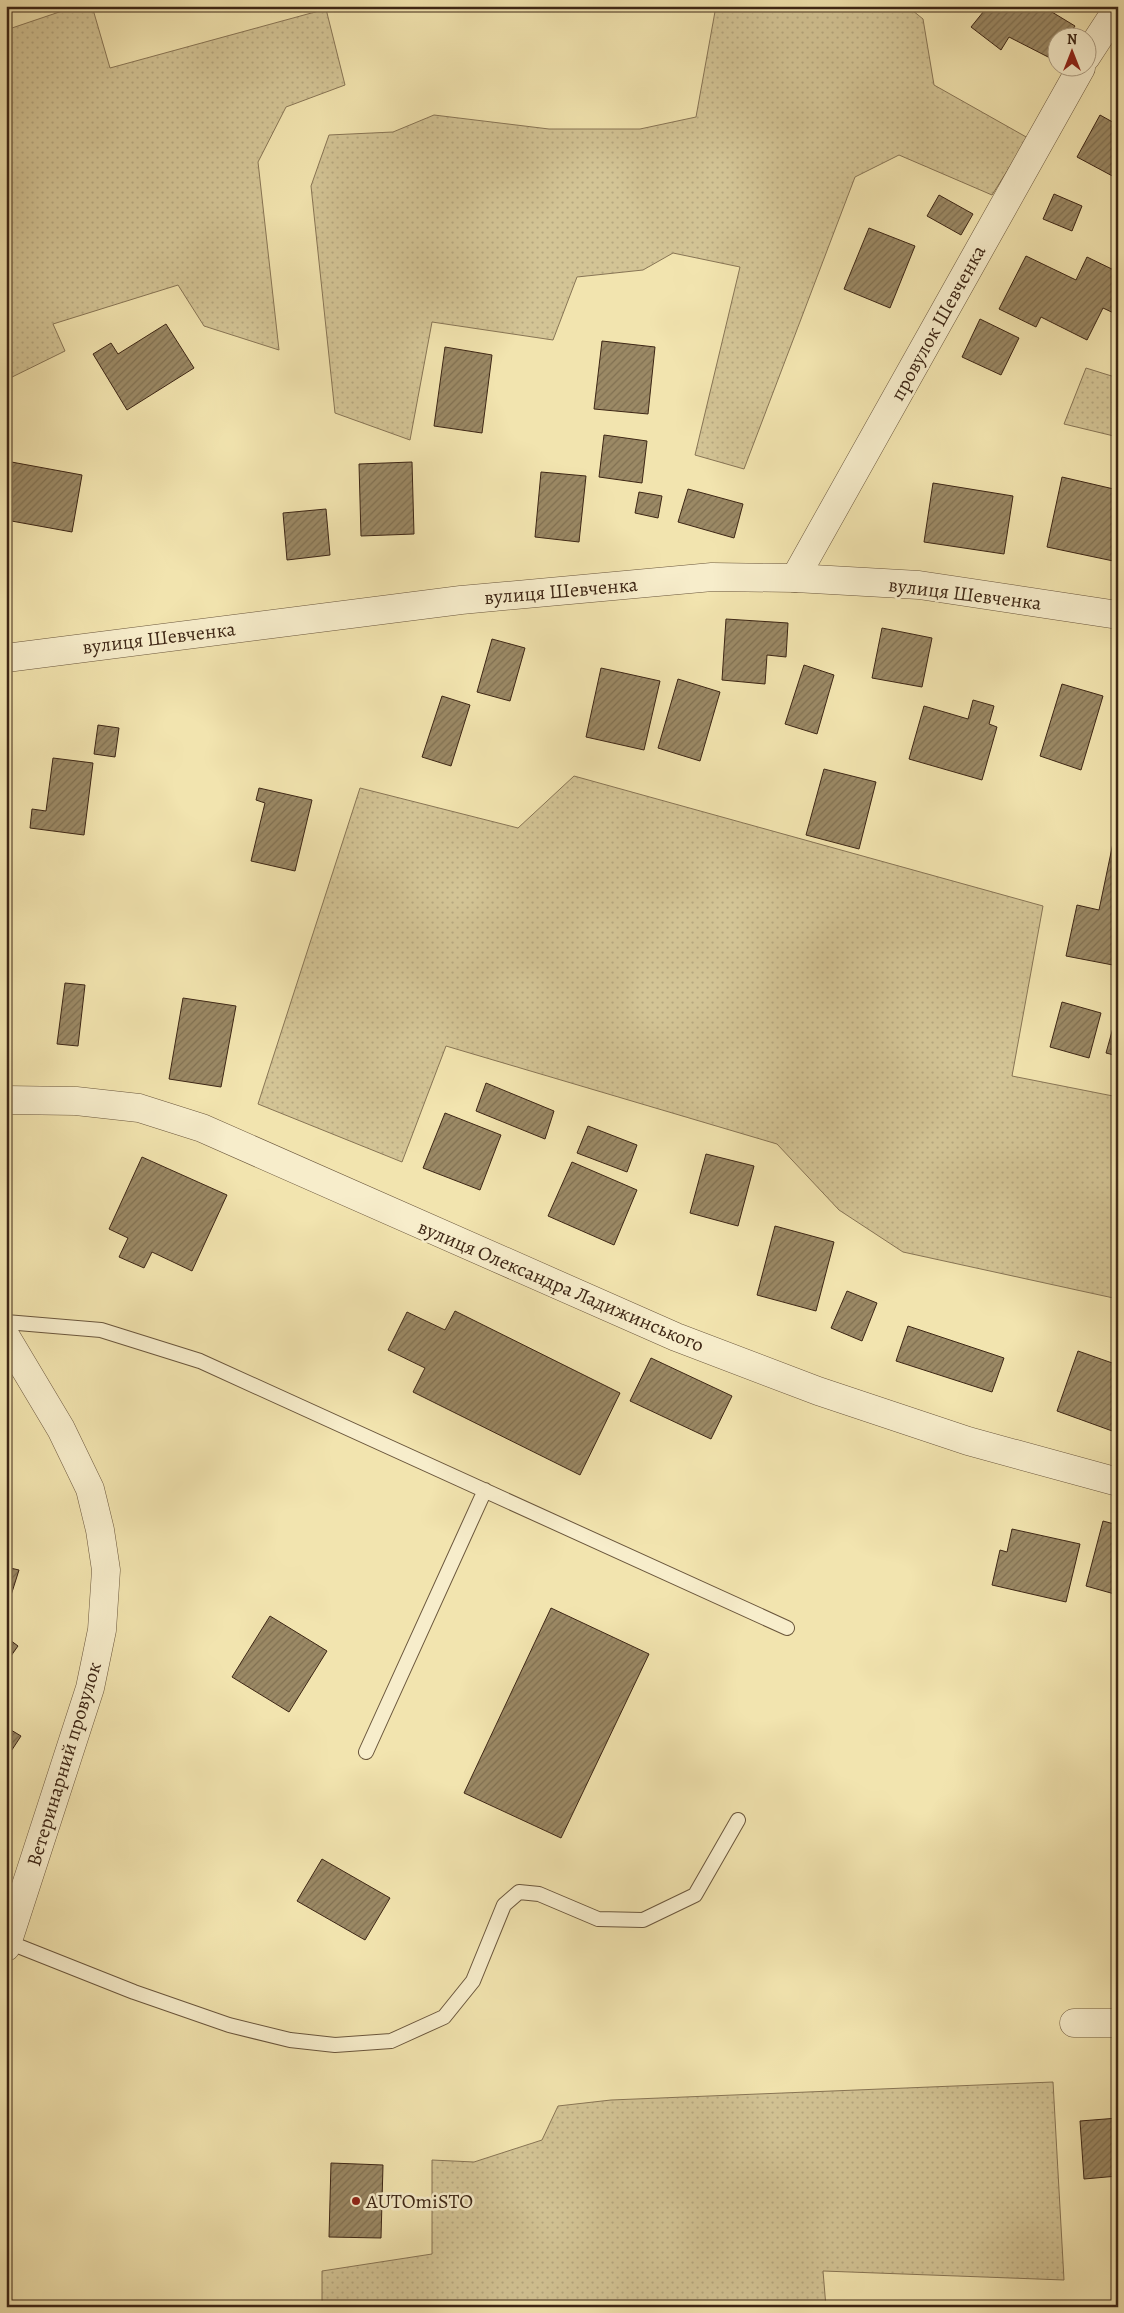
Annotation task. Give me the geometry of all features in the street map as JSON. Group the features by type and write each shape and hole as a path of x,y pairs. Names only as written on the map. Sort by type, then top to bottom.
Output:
{"street":[{"path":"1096,42 1118,8"},
{"name":"провулок Шевченка","path":"795,578 1075,78"},
{"name":"вулиця Шевченка","path":"6,658 461,600 712,577 795,578 918,585 1118,615"},
{"name":"вулиця Олександра Ладижинського","path":"6,1100 76,1101 139,1108 202,1128 676,1337 818,1391 968,1441 1118,1482"},
{"name":"Ветеринарний провулок","path":"6,1337 61,1429 90,1489 100,1530 106,1570 102,1630 90,1688 7,1943"},
{"path":"1074,2023 1118,2023"}],"lane":[{"path":"6,1322 101,1330 200,1361 787,1628"},
{"path":"366,1752 485,1490"},
{"path":"7,1943 134,1992 229,2025 290,2040 335,2045 391,2041 444,2018 473,1981 504,1905 519,1892 539,1894 598,1919 643,1920 695,1896 738,1820"}],"shaded area":[{"path":"77,6 92,6 110,68 326,9 345,85 286,107 258,162 279,350 204,326 178,285 53,324 65,351 6,380 6,30"},
{"path":"716,6 907,6 923,19 934,85 1028,138 992,195 899,155 855,177 744,469 695,455 740,267 673,253 643,270 577,277 553,340 432,322 410,440 335,413 311,186 329,135 393,132 434,115 549,129 640,129 696,117"},
{"path":"1086,368 1118,378 1118,437 1064,424"},
{"path":"574,776 1043,906 1012,1076 1118,1097 1118,1299 903,1252 839,1210 777,1144 446,1046 402,1162 258,1104 360,788 518,828"},
{"path":"1053,2082 1064,2280 823,2271 826,2307 322,2307 322,2271 432,2254 432,2160 474,2162 542,2140 558,2106 611,2100"}],"building":[{"path":"988,6 1042,6 1075,26 1074,28 1046,28 1046,56 1009,37 1001,50 971,27"},
{"path":"1100,115 1118,125 1118,179 1077,157"},
{"path":"1054,194 1082,206 1072,231 1043,219"},
{"path":"939,195 973,214 961,235 927,216"},
{"path":"869,228 915,246 890,308 844,289"},
{"path":"1026,256 1076,280 1087,257 1118,272 1118,315 1103,308 1087,340 1041,317 1036,327 999,309"},
{"path":"980,319 1019,338 1001,375 962,357"},
{"path":"166,324 194,368 127,410 93,354 111,343 118,354"},
{"path":"602,341 655,347 648,414 594,409"},
{"path":"445,347 492,355 482,433 434,426"},
{"path":"604,435 647,441 642,483 599,477"},
{"path":"6,461 82,475 72,532 6,520"},
{"path":"412,462 414,534 361,536 359,464"},
{"path":"541,472 586,476 579,542 535,537"},
{"path":"1062,477 1118,490 1118,562 1047,547"},
{"path":"933,483 1013,496 1004,554 924,542"},
{"path":"688,489 743,504 734,538 678,522"},
{"path":"639,492 662,496 658,518 635,513"},
{"path":"326,509 330,555 287,560 283,513"},
{"path":"726,619 788,623 786,657 767,655 765,684 722,680"},
{"path":"882,628 932,638 922,687 872,678"},
{"path":"492,639 525,648 510,701 477,692"},
{"path":"804,665 834,675 817,734 785,724"},
{"path":"601,668 660,681 644,750 586,737"},
{"path":"678,679 720,692 700,761 658,748"},
{"path":"1062,684 1103,696 1081,770 1040,756"},
{"path":"442,696 470,705 451,766 422,757"},
{"path":"973,700 994,706 989,724 997,727 982,780 909,759 924,706 968,719"},
{"path":"98,725 119,728 115,757 94,754"},
{"path":"53,758 93,763 84,835 30,828 32,809 46,811"},
{"path":"824,769 876,782 859,849 806,835"},
{"path":"259,788 312,800 295,871 251,861 265,803 256,800"},
{"path":"1118,819 1118,966 1066,956 1077,905 1099,910"},
{"path":"65,983 85,985 78,1046 57,1044"},
{"path":"183,998 236,1006 221,1087 169,1079"},
{"path":"1062,1002 1101,1013 1089,1058 1050,1047"},
{"path":"1116,1017 1118,1017 1118,1056 1106,1053"},
{"path":"486,1083 554,1111 545,1139 476,1111"},
{"path":"445,1113 501,1135 480,1190 423,1168"},
{"path":"588,1126 637,1145 627,1172 577,1153"},
{"path":"706,1154 754,1166 738,1226 690,1213"},
{"path":"142,1157 227,1195 192,1271 152,1252 144,1268 119,1257 128,1238 109,1229"},
{"path":"572,1162 637,1190 614,1245 548,1216"},
{"path":"775,1226 834,1242 816,1311 757,1295"},
{"path":"847,1291 877,1303 862,1341 831,1328"},
{"path":"455,1311 620,1393 580,1475 413,1392 425,1368 388,1350 407,1312 445,1330"},
{"path":"908,1326 1004,1358 992,1392 896,1361"},
{"path":"1078,1351 1118,1365 1118,1424 1115,1432 1057,1411"},
{"path":"651,1358 732,1396 711,1439 630,1401"},
{"path":"1103,1521 1118,1525 1118,1595 1086,1586"},
{"path":"1012,1529 1080,1544 1066,1602 992,1585 1000,1550 1007,1552"},
{"path":"6,1567 19,1570 7,1608 6,1607"},
{"path":"551,1608 649,1654 561,1838 464,1793"},
{"path":"270,1616 327,1651 289,1712 232,1677"},
{"path":"6,1637 18,1646 6,1663"},
{"path":"6,1727 21,1736 6,1759"},
{"path":"322,1859 390,1898 365,1940 297,1901"},
{"path":"1118,2118 1118,2176 1084,2179 1080,2121"},
{"name":"AUTOmiSTO","path":"331,2163 383,2165 381,2238 329,2237"}],"place":[{"name":"AUTOmiSTO","path":"356,2201"}]}
